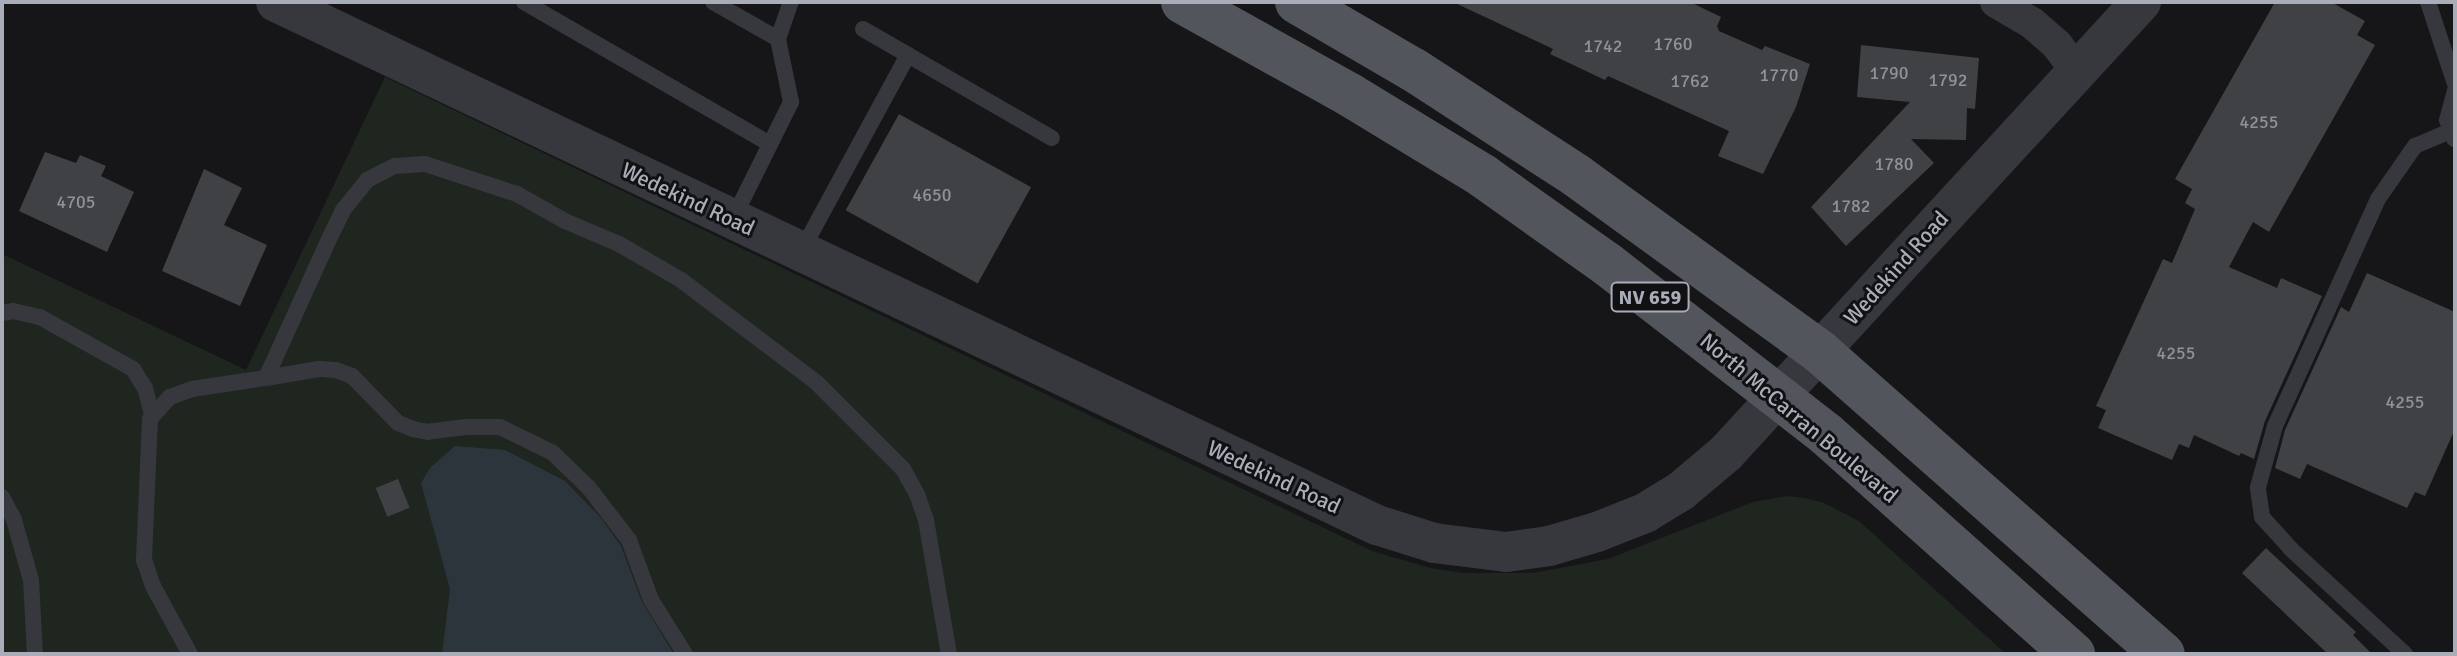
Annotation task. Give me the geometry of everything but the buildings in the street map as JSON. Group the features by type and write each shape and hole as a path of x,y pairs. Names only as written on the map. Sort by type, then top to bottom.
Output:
{"main road":[{"name":"North McCarran Boulevard","path":"1183,2 1350,95 1483,176 1607,264 1779,396 2005,591 2073,654"},
{"name":"NV 659","path":"1297,2 1414,70 1577,176 1820,352 2163,654"}],"street":[{"name":"Wedekind Road","path":"276,2 1377,525 1434,543 1506,552 1549,546 1645,513 1681,491 1715,462 2141,2"},
{"path":"1996,2 2032,23 2057,45 2076,70"}],"lane":[{"path":"524,2 770,144"},
{"path":"713,2 778,39"},
{"path":"733,219 791,102 778,39 791,2"},
{"path":"2428,2 2455,84"},
{"path":"863,29 1052,138"},
{"path":"801,251 908,55"},
{"path":"2405,654 2291,549 2262,517 2258,487 2275,426 2378,199 2415,146 2452,136 2447,109 2455,91"},
{"path":"266,378 337,222 367,180 395,166 425,164 517,194 565,221 619,244 681,280 817,383 872,435 903,469 926,520 949,654"},
{"path":"2,313 13,311 40,317 133,369 145,388 152,415 146,444 144,560 153,586 190,654"},
{"path":"152,415 170,397 192,389 214,389 319,369 336,370 352,376 398,423 413,429 428,432 500,427 553,453 589,488 629,540 651,600 685,654"},
{"path":"2,497 14,520 31,580 35,654"}],"shaded area":[{"path":"385,77 1372,551 1430,568 1464,573 1533,573 1608,559 1753,502 1788,496 1805,498 1824,503 1859,521 2006,654 2,654 2,254 246,370"},
{"path":"455,446 505,450 565,481 601,518 621,546 642,602 674,654 442,654 450,589 421,483 430,468"}]}
